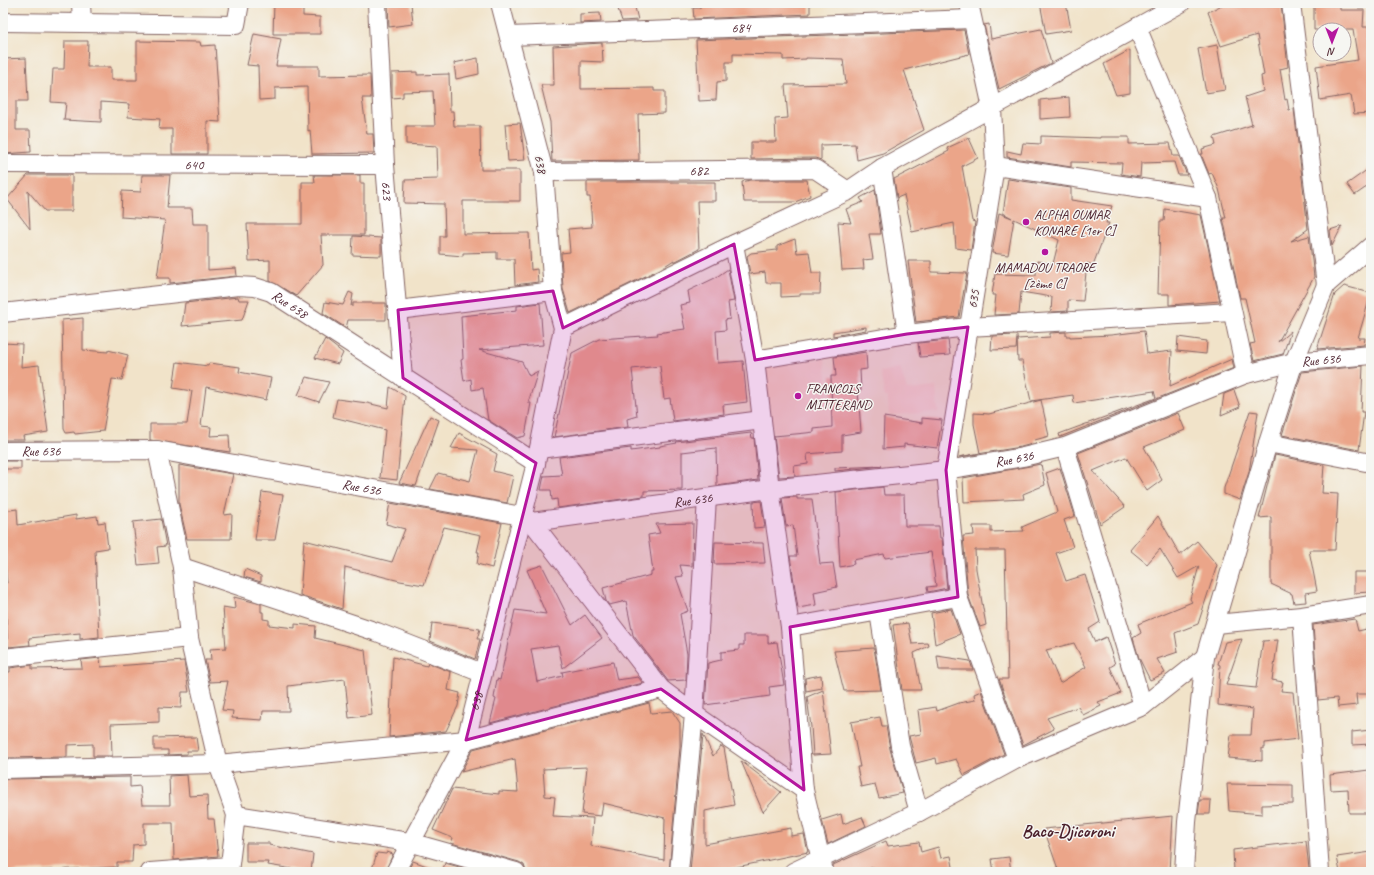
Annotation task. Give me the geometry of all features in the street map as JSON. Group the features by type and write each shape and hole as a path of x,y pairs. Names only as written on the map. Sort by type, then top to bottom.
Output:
{"street":[{"path":"82,3 82,24"},
{"path":"3,22 236,26 240,3"},
{"name":"623","path":"377,3 385,165 403,378"},
{"name":"638","path":"395,872 466,740 482,673 527,519 537,456 563,328 554,292 544,172 500,3"},
{"path":"563,328 734,244 848,191 882,168 1181,3"},
{"path":"1291,3 1326,285"},
{"name":"684","path":"509,36 971,11"},
{"name":"635","path":"971,11 992,108 995,166 946,470 958,597 1017,759"},
{"path":"1137,28 1208,198 1246,374"},
{"name":"640","path":"3,164 385,165"},
{"path":"995,166 1208,198"},
{"path":"882,168 907,334"},
{"name":"682","path":"544,172 815,169 848,191"},
{"path":"734,244 755,360 770,489 790,627 804,790 823,865"},
{"path":"1184,872 1187,822 1205,657 1268,443 1294,362 1326,285 1371,246"},
{"name":"Rue 638","path":"3,313 238,286 255,287 271,292 403,378 537,456"},
{"path":"398,310 554,292"},
{"path":"755,360 907,334 968,327 1232,312"},
{"name":"Rue 636","path":"3,451 158,450 527,519 707,498 770,489 946,470 1023,457 1065,447 1246,374 1294,362 1371,354"},
{"path":"537,456 762,420"},
{"path":"1268,443 1371,463"},
{"path":"1065,447 1143,706"},
{"path":"150,872 229,869 236,815 218,764 189,638 182,567 158,450"},
{"path":"679,872 694,714 707,498"},
{"path":"527,519 661,689 694,714 804,790"},
{"path":"182,567 377,632 482,673"},
{"path":"790,627 958,597"},
{"path":"1215,624 1302,616 1371,605"},
{"path":"879,612 900,746 919,812"},
{"path":"1302,616 1320,872"},
{"path":"3,658 189,638"},
{"path":"793,872 823,865 1017,759 1143,706 1205,657"},
{"path":"3,769 218,764 466,740 661,689"},
{"path":"236,815 410,842 516,872"}],"highlighted area":[{"path":"734,244 755,360 907,334 968,327 946,470 958,597 790,627 804,790 661,689 466,740 536,463 403,378 398,310 553,291 563,328"}],"shaded area":[{"name":"FRANCOIS MITTERAND","path":"825,358 832,426 773,433 762,367"},
{"name":"FRANCOIS MITTERAND","path":"900,368 907,390 936,387 938,412 889,415 888,397 885,397 880,372"}],"building":[{"path":"274,3 303,3 303,16 320,17 320,34 273,34"},
{"path":"388,3 411,3 413,24 389,27"},
{"path":"616,3 634,3 638,20 622,21"},
{"path":"700,3 810,3 810,14 694,19 693,8 700,8"},
{"path":"1040,3 1066,3 1071,30 1046,34"},
{"path":"1226,3 1281,3 1288,67 1280,69 1285,100 1287,99 1289,110 1294,109 1308,229 1291,241 1309,236 1314,277 1278,342 1291,331 1283,354 1254,361 1250,344 1255,343 1245,298 1240,298 1223,218 1226,218 1219,189 1212,173 1209,174 1201,154 1203,154 1202,149 1216,145 1214,137 1252,125 1245,97 1263,91 1261,76 1264,75 1257,35 1221,46 1208,12"},
{"path":"1314,3 1340,3 1340,10 1364,10 1363,27 1371,27 1371,113 1354,114 1351,95 1320,100 1316,66 1358,60 1352,30 1352,22 1314,22"},
{"path":"600,13 601,22 580,23 580,14"},
{"path":"989,24 991,39 1041,29 1051,63 999,89 984,25"},
{"path":"964,30 969,54 904,70 924,130 883,153 857,160 855,144 821,145 821,160 815,158 751,159 751,142 776,142 775,119 788,118 785,85 846,84 843,59 806,58 783,60 783,55 733,54 733,62 726,62 726,81 717,82 716,100 699,101 696,40"},
{"path":"254,34 281,39 276,66 319,66 319,76 370,75 371,98 362,98 367,134 373,134 374,153 312,154 310,130 308,131 307,87 275,88 275,99 259,100 258,66 247,65"},
{"path":"65,41 88,41 87,67 111,67 111,80 137,80 137,41 200,42 201,46 215,45 220,122 207,121 207,154 172,154 172,129 159,129 160,119 128,117 129,104 101,102 101,122 64,120 66,103 51,102 53,69 64,69"},
{"path":"602,43 603,62 581,61 581,89 654,88 654,91 665,91 665,113 638,114 639,160 552,161 550,122 541,85 554,85 553,46"},
{"path":"1217,45 1225,90 1206,93 1198,49"},
{"path":"1130,50 1130,93 1116,95 1104,64"},
{"path":"26,58 28,101 16,101 16,130 30,130 31,152 3,154 3,59"},
{"path":"478,58 479,74 456,79 454,63"},
{"path":"417,72 417,75 449,74 450,111 453,111 454,126 480,126 481,170 520,170 520,201 463,201 463,234 529,233 531,270 537,269 538,282 515,285 514,259 497,259 497,252 463,253 463,256 440,254 440,236 445,236 444,204 404,203 405,180 438,179 437,146 406,144 406,126 435,126 433,91 403,92 403,97 392,98 392,73"},
{"path":"1069,97 1070,117 1040,119 1040,100"},
{"path":"520,123 525,160 508,161 505,124"},
{"path":"1041,136 1101,138 1129,137 1129,144 1170,143 1173,156 1179,156 1187,175 1178,175 1174,162 1141,163 1140,177 1121,174 1122,163 1071,162 1071,167 1007,157 1007,151 1021,154 1023,143 1041,144"},
{"path":"969,138 978,158 962,166 972,221 975,222 971,250 956,248 954,223 912,232 904,195 897,198 894,179 949,151 947,148"},
{"path":"1371,167 1371,184 1355,195 1347,184"},
{"path":"28,175 72,175 72,211 45,211 28,191 30,229 7,199"},
{"path":"142,175 170,175 167,208 192,208 193,224 208,224 208,270 236,268 237,276 170,283 170,278 157,278 165,220 121,217 122,191 141,192"},
{"path":"314,175 360,175 360,183 364,183 364,235 321,235 323,265 296,296 270,281 270,260 249,261 247,224 302,224 302,182 315,182"},
{"path":"1008,179 1071,188 1071,200 1112,206 1106,223 1109,223 1093,265 1087,263 1083,301 1068,300 1068,311 1051,312 1052,297 1021,292 1019,314 994,315 996,295 992,295 995,274 1036,275 1037,261 1053,264 1059,240 1014,219 1008,255 992,253 999,213 1012,218 1003,213"},
{"path":"751,180 807,180 810,196 795,202 744,202 742,182"},
{"path":"587,182 715,182 715,201 697,201 699,249 674,262 674,260 660,269 570,313 563,289 561,253 570,252 568,229 592,227 590,197 587,197"},
{"path":"875,190 881,234 869,234 873,259 863,260 864,269 842,270 838,222 851,223 846,209 863,202 860,198"},
{"path":"1165,209 1201,215 1220,301 1169,305 1169,294 1158,294 1160,221 1164,221"},
{"path":"1342,226 1332,246 1330,230"},
{"path":"353,236 381,238 381,256 352,255"},
{"path":"795,239 797,253 809,252 812,273 821,273 820,294 800,294 800,296 781,297 781,283 766,283 765,272 750,274 747,256 751,253 777,250 777,246"},
{"path":"908,261 931,261 931,272 967,273 959,317 916,322"},
{"path":"728,269 734,301 728,302 730,319 725,320 726,330 716,331 718,363 743,361 747,402 723,405 724,414 673,421 670,398 664,399 660,366 632,369 637,416 627,419 628,427 554,437 572,353 599,339 658,335 657,333 685,329 680,305 690,303 688,291 715,278"},
{"path":"1344,286 1371,293 1358,338 1365,338 1364,345 1317,349 1335,294"},
{"path":"349,292 353,294 351,306 353,306 353,303 386,303 386,320 348,320 346,328 323,313 325,302 343,305"},
{"path":"238,297 239,300 249,300 242,320 182,326 185,303"},
{"path":"540,303 543,345 479,350 522,362 529,376 538,371 528,403 531,403 525,436 517,438 488,420 483,388 472,390 471,379 464,381 461,360 463,359 461,316 517,310 517,306"},
{"path":"83,318 83,350 108,352 108,350 128,355 122,380 112,379 103,431 75,434 74,432 66,433 64,429 62,320"},
{"path":"866,327 866,330 833,336 833,332"},
{"path":"1144,331 1147,354 1172,351 1170,386 1232,359 1234,368 1060,437 1059,434 1156,398 1154,391 1074,403 1073,395 1031,401 1022,361 1018,361 1017,339 1050,337 1050,333 1066,332 1066,336 1070,337 1111,335"},
{"path":"1017,335 1016,349 991,350 992,336"},
{"path":"1178,337 1207,341 1206,354 1177,351"},
{"path":"325,339 343,353 338,364 315,358"},
{"path":"948,340 950,355 920,357 918,343"},
{"path":"3,343 22,344 21,367 39,365 48,432 23,436 24,440 3,440"},
{"path":"866,352 867,369 860,370 861,390 858,390 861,432 842,435 842,451 807,454 808,464 794,466 795,476 779,477 774,436 814,432 814,429 832,427 831,376 836,376 834,357"},
{"path":"177,362 208,366 209,363 240,367 239,372 271,378 266,400 206,387 201,426 211,427 210,436 229,435 230,452 150,440 150,424 187,424 192,391 173,388"},
{"path":"1363,366 1361,412 1364,412 1359,450 1282,435 1302,372"},
{"path":"306,377 329,382 319,402 298,395"},
{"path":"390,387 405,396 397,480 380,478 385,430 333,417 337,399 367,403 388,408"},
{"path":"1234,390 1240,407 1221,415 1224,394"},
{"path":"1041,400 1049,436 1035,440 1036,443 1021,447 959,457 980,453 974,424 974,413 989,414"},
{"path":"1250,411 1258,412 1249,472 1240,500 1224,494 1224,488"},
{"path":"1178,413 1185,430 1144,447 1162,480 1147,491 1126,457 1093,471 1125,507 1100,524 1078,453"},
{"path":"430,416 439,420 416,486 399,483"},
{"path":"884,417 922,423 922,418 942,420 937,448 904,444 904,447 883,449"},
{"path":"459,433 497,454 493,471 513,476 507,503 430,489 438,473 470,481 478,450 451,448"},
{"path":"751,433 752,438 754,438 758,480 717,486 716,448 682,452 682,490 644,491 644,496 558,508 557,499 552,500 551,490 541,490 544,476 562,475 559,457 631,448 631,451 660,447 677,443 676,442"},
{"path":"1275,455 1324,465 1322,493 1338,494 1335,550 1309,550 1317,591 1305,593 1306,602 1294,603 1292,594 1271,584 1271,517 1259,518"},
{"path":"3,461 21,461 21,469 3,469"},
{"path":"1041,464 1045,485 1023,494 1024,499 964,502 963,478"},
{"path":"179,465 233,474 224,515 232,514 231,539 187,539 179,504"},
{"path":"882,466 835,471 835,468"},
{"path":"1060,468 1075,516 1064,520 1073,547 1056,553 1066,581 1085,575 1100,622 1089,629 1095,642 1106,637 1115,664 1110,667 1121,693 1098,702 1101,706 1083,715 1078,707 1047,718 1054,729 1023,745 999,679 1008,679 1005,550 975,550 976,569 986,625 980,627 968,595 963,536 974,535 973,526 991,526 991,532 1024,531 1022,527 1057,512 1046,473","holes":["1074,643 1086,667 1060,683 1046,650"]},
{"path":"883,487 884,495 904,495 905,526 939,526 940,538 942,538 947,588 928,592 927,587 936,586 931,552 885,558 884,554 853,560 854,564 840,567 836,492"},
{"path":"262,492 283,495 275,540 255,540"},
{"path":"797,497 797,499 812,499 820,564 833,563 837,587 814,592 816,605 798,608 790,556 797,556 793,525 786,526 782,498"},
{"path":"761,501 765,527 754,528 753,502"},
{"path":"390,503 502,523 492,568 477,564 479,552 477,552 481,535 444,527 424,585 400,581 345,567 342,609 300,595 304,540 392,562 405,529 386,524"},
{"path":"17,509 18,525 76,515 76,519 97,516 98,523 105,522 108,548 95,550 99,637 80,639 80,633 29,638 30,645 8,647 4,583 7,583 3,540 3,511"},
{"path":"1158,516 1180,555 1197,541 1217,565 1198,624 1175,633 1178,652 1157,659 1165,673 1150,680 1139,658 1133,638 1141,633 1138,624 1192,602 1190,599 1199,566 1178,578 1160,549 1147,564 1130,550"},
{"path":"161,519 166,546 157,547 159,563 138,565 133,522"},
{"path":"693,523 692,566 680,565 683,576 676,577 688,611 680,614 687,654 686,680 668,681 633,635 626,601 609,605 606,601 603,588 651,575 651,572 653,572 648,535 660,533 656,524"},
{"path":"715,542 763,543 765,563 714,564"},
{"path":"542,565 572,625 585,615 602,638 563,668 558,645 531,649 537,682 563,676 562,672 613,662 617,680 638,677 643,683 490,723 496,699 494,698 497,679 500,680 515,610 546,614 527,570"},
{"path":"245,569 261,576 261,582 244,577"},
{"path":"1354,572 1371,572 1371,592 1354,593"},
{"path":"234,597 261,604 263,619 269,620 269,625 295,628 295,624 316,626 315,638 365,650 372,715 349,718 345,679 288,686 289,711 263,711 262,720 232,718 233,711 222,710 228,681 210,682 205,660 211,660 210,649 226,648 223,607 235,609"},
{"path":"951,609 960,634 935,644 931,613"},
{"path":"1355,619 1358,631 1371,628 1371,694 1356,694 1357,705 1338,707 1337,698 1318,700 1313,625"},
{"path":"432,623 480,629 477,639 480,639 475,659 430,641"},
{"path":"908,623 912,644 928,643 929,646 914,653 921,690 902,690 893,625"},
{"path":"744,635 768,635 768,643 777,642 784,685 769,687 770,696 705,705 708,663 721,660 721,652 739,650 739,645 744,645"},
{"path":"1242,639 1226,685 1256,688 1263,641 1278,640 1272,680 1283,682 1281,691 1293,692 1298,739 1265,743 1265,748 1262,748 1262,761 1228,758 1231,735 1251,735 1253,709 1218,705 1220,665 1218,664 1225,642"},
{"path":"874,648 881,690 844,691 834,651"},
{"path":"937,656 970,661 973,670 939,670"},
{"path":"393,657 427,666 428,663 451,672 448,690 460,693 458,706 446,731 389,737"},
{"path":"100,658 101,667 184,661 189,692 182,692 181,708 159,707 159,722 111,724 112,756 93,756 93,744 67,745 67,757 3,758 3,672 10,672 10,668 32,665 32,669 82,668 81,660"},
{"path":"821,675 822,688 806,691 805,678"},
{"path":"823,690 831,754 813,755 807,697"},
{"path":"981,691 1004,754 964,775 956,759 937,764 936,758 916,763 909,736 921,734 918,710 936,707 937,711 959,703 975,700 974,694"},
{"path":"649,703 651,713 672,711 680,723 680,747 669,872 526,872 524,865 519,862 451,843 453,838 433,830 452,789 499,794 499,791 518,792 515,759 461,772 473,749","holes":["587,767 582,814 601,816 603,803 665,818 664,860 591,846 593,818 553,816 555,797 545,796 543,769"]},
{"path":"880,717 882,726 886,726 890,749 903,793 879,798 875,784 861,787 857,767 860,767 851,722"},
{"path":"1371,730 1371,744 1352,745 1352,732"},
{"path":"703,734 713,756 721,746 724,748 734,805 705,811 705,844 791,828 791,836 804,834 808,852 732,868 732,872 690,872"},
{"path":"196,737 198,751 187,751 187,754 168,755 168,750 154,750 154,738"},
{"path":"741,761 781,792 763,812"},
{"path":"1369,770 1371,813 1349,813 1348,789 1331,790 1330,775"},
{"path":"187,775 189,796 207,795 208,819 214,819 218,856 174,860 173,823 144,823 144,844 133,845 132,862 117,862 117,867 3,872 3,779 130,777 130,787 140,786 142,805 170,805 169,776"},
{"path":"1227,784 1293,785 1293,804 1262,805 1262,814 1229,811"},
{"path":"1200,800 1211,800 1210,814 1198,814"},
{"path":"841,814 843,824 862,817 866,826 828,844 822,820"},
{"path":"1173,816 1170,872 1059,872 1044,829"},
{"path":"886,841 888,846 919,842 921,852 938,847 941,858 951,856 954,872 876,872 874,867 858,872 834,872 833,865"},
{"path":"1306,841 1309,869 1294,872 1234,871 1233,850"},
{"path":"246,843 269,843 269,845 313,854 311,872 268,865 269,862 246,862"},
{"path":"387,852 393,854 385,872 371,872 377,853 386,854"},
{"path":"1371,852 1371,872 1340,872 1337,857"},
{"path":"1009,857 1011,872 994,872 992,859"},
{"path":"413,861 438,870 438,872 407,872"},
{"path":"445,863 477,872 442,872"}],"place":[{"name":"ALPHA OUMAR KONARE [1er C]","path":"1026,222"},
{"name":"MAMADOU TRAORE [2ème C]","path":"1045,252"},
{"name":"FRANCOIS MITTERAND","path":"798,396"}],"district":[{"name":"Baco-Djicoroni","path":"1068,831"}]}
